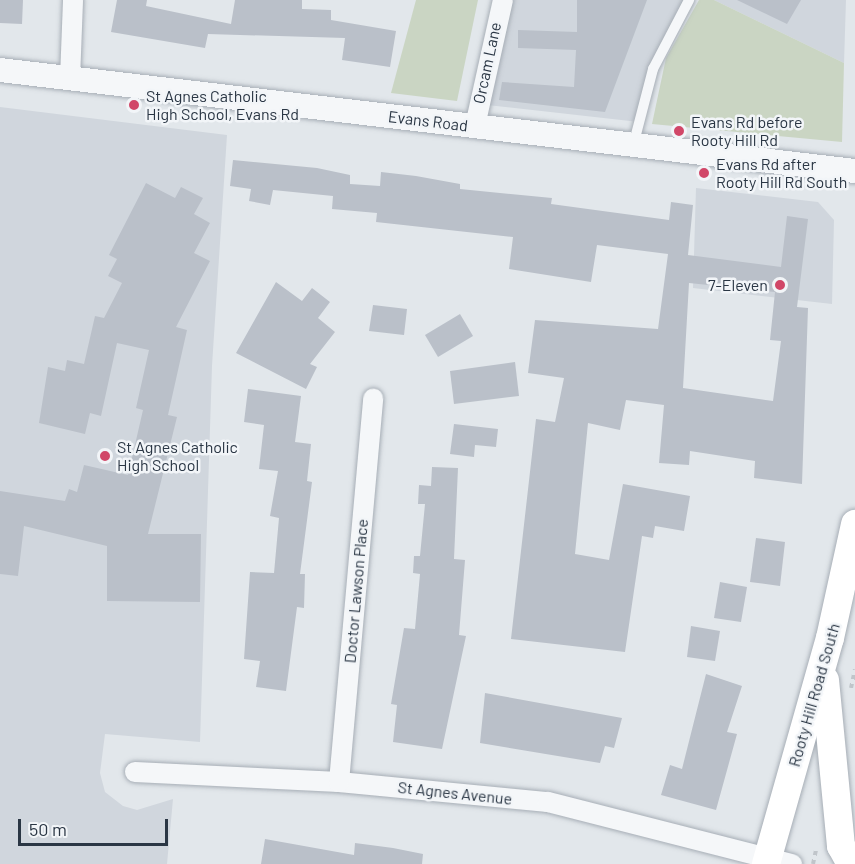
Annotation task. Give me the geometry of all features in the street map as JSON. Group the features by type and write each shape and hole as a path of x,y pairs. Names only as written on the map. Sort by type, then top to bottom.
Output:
{"main road":[{"name":"Rooty Hill Road South","path":"775,862 855,524"},
{"path":"823,663 841,846 851,864"}],"street":[{"path":"70,79 73,0"},
{"name":"Orcam Lane","path":"475,126 503,0"},
{"name":"Evans Road","path":"0,70 855,171"},
{"name":"Doctor Lawson Place","path":"339,782 373,399"},
{"name":"St Agnes Avenue","path":"135,772 339,782 588,808 775,862"}],"lane":[{"path":"633,146 653,69 688,0"}],"shaded area":[{"path":"503,0 689,0 666,38 639,122 478,104"},
{"path":"714,0 846,0 844,63"},
{"name":"St Agnes Catholic High School","path":"0,107 227,135 212,366 200,742 105,734 100,773 105,792 123,806 137,810 173,799 167,864 0,864"},
{"path":"696,188 818,202 834,220 832,304 693,288"}],"green space":[{"path":"416,0 478,0 457,101 391,93"},
{"path":"699,0 714,0 844,63 842,142 652,124 666,58"}],"building":[{"path":"0,0 23,0 22,24 0,23"},
{"path":"117,0 147,0 146,6 231,24 235,0 302,0 302,9 331,10 331,20 396,31 390,67 342,60 345,38 208,34 205,48 111,32"},
{"path":"577,0 647,0 605,112 499,100 502,82 574,87 576,50 518,48 518,30 577,32"},
{"path":"737,0 801,0 787,24"},
{"path":"233,160 317,168 350,175 350,184 380,186 381,172 416,176 460,184 460,189 552,198 551,204 669,220 671,202 693,205 688,255 781,267 787,216 808,219 797,307 808,308 802,484 754,478 755,461 690,451 689,465 659,463 664,405 626,400 620,430 588,423 575,554 609,560 623,484 690,496 684,531 655,526 653,538 642,536 625,652 511,639 536,419 555,422 564,378 528,373 535,320 658,329 668,254 597,245 591,282 509,269 513,237 376,222 377,213 332,209 333,196 273,190 270,205 249,201 251,189 230,186","holes":["689,283 775,292 770,340 781,341 773,401 683,388"]},
{"path":"146,183 175,198 181,187 203,198 194,214 210,223 194,253 210,261 176,327 187,330 168,415 177,417 148,534 201,534 200,602 107,601 107,546 24,526 18,576 0,574 0,491 65,501 69,489 77,492 84,465 128,475 143,410 136,408 149,350 117,343 101,416 90,413 85,434 39,423 48,367 65,371 67,360 84,364 95,316 104,318 122,283 108,276 117,259 109,255"},
{"path":"276,282 302,301 312,288 330,302 318,318 335,332 310,364 317,367 306,389 236,353"},
{"path":"373,305 407,309 404,335 369,331"},
{"path":"460,314 473,336 438,357 425,335"},
{"path":"515,362 519,396 454,404 450,371"},
{"path":"248,389 301,396 295,442 311,444 307,481 312,482 300,574 305,574 304,608 297,607 286,691 256,687 260,661 244,659 250,572 274,573 279,518 270,516 278,471 259,469 264,425 244,422"},
{"path":"454,424 498,429 496,447 475,445 474,457 450,454"},
{"path":"432,467 458,468 454,559 465,560 459,635 466,636 442,749 393,742 397,705 391,704 404,628 415,629 420,574 413,573 414,556 420,556 425,504 418,504 419,485 431,486"},
{"path":"756,538 785,542 780,586 750,582"},
{"path":"720,582 747,587 741,622 714,618"},
{"path":"691,626 720,631 715,661 687,657"},
{"path":"706,674 742,686 727,732 737,734 716,810 661,795 670,765 682,769"},
{"path":"485,693 622,718 614,748 605,746 600,763 480,743"},
{"path":"265,839 354,855 355,843 393,848 423,854 422,864 261,864"}],"place":[{"name":"St Agnes Catholic High School, Evans Rd","path":"134,105"},
{"name":"Evans Rd before Rooty Hill Rd","path":"679,131"},
{"name":"Evans Rd after Rooty Hill Rd South","path":"704,173"},
{"name":"7-Eleven","path":"780,285"},
{"name":"St Agnes Catholic High School","path":"105,456"}]}
